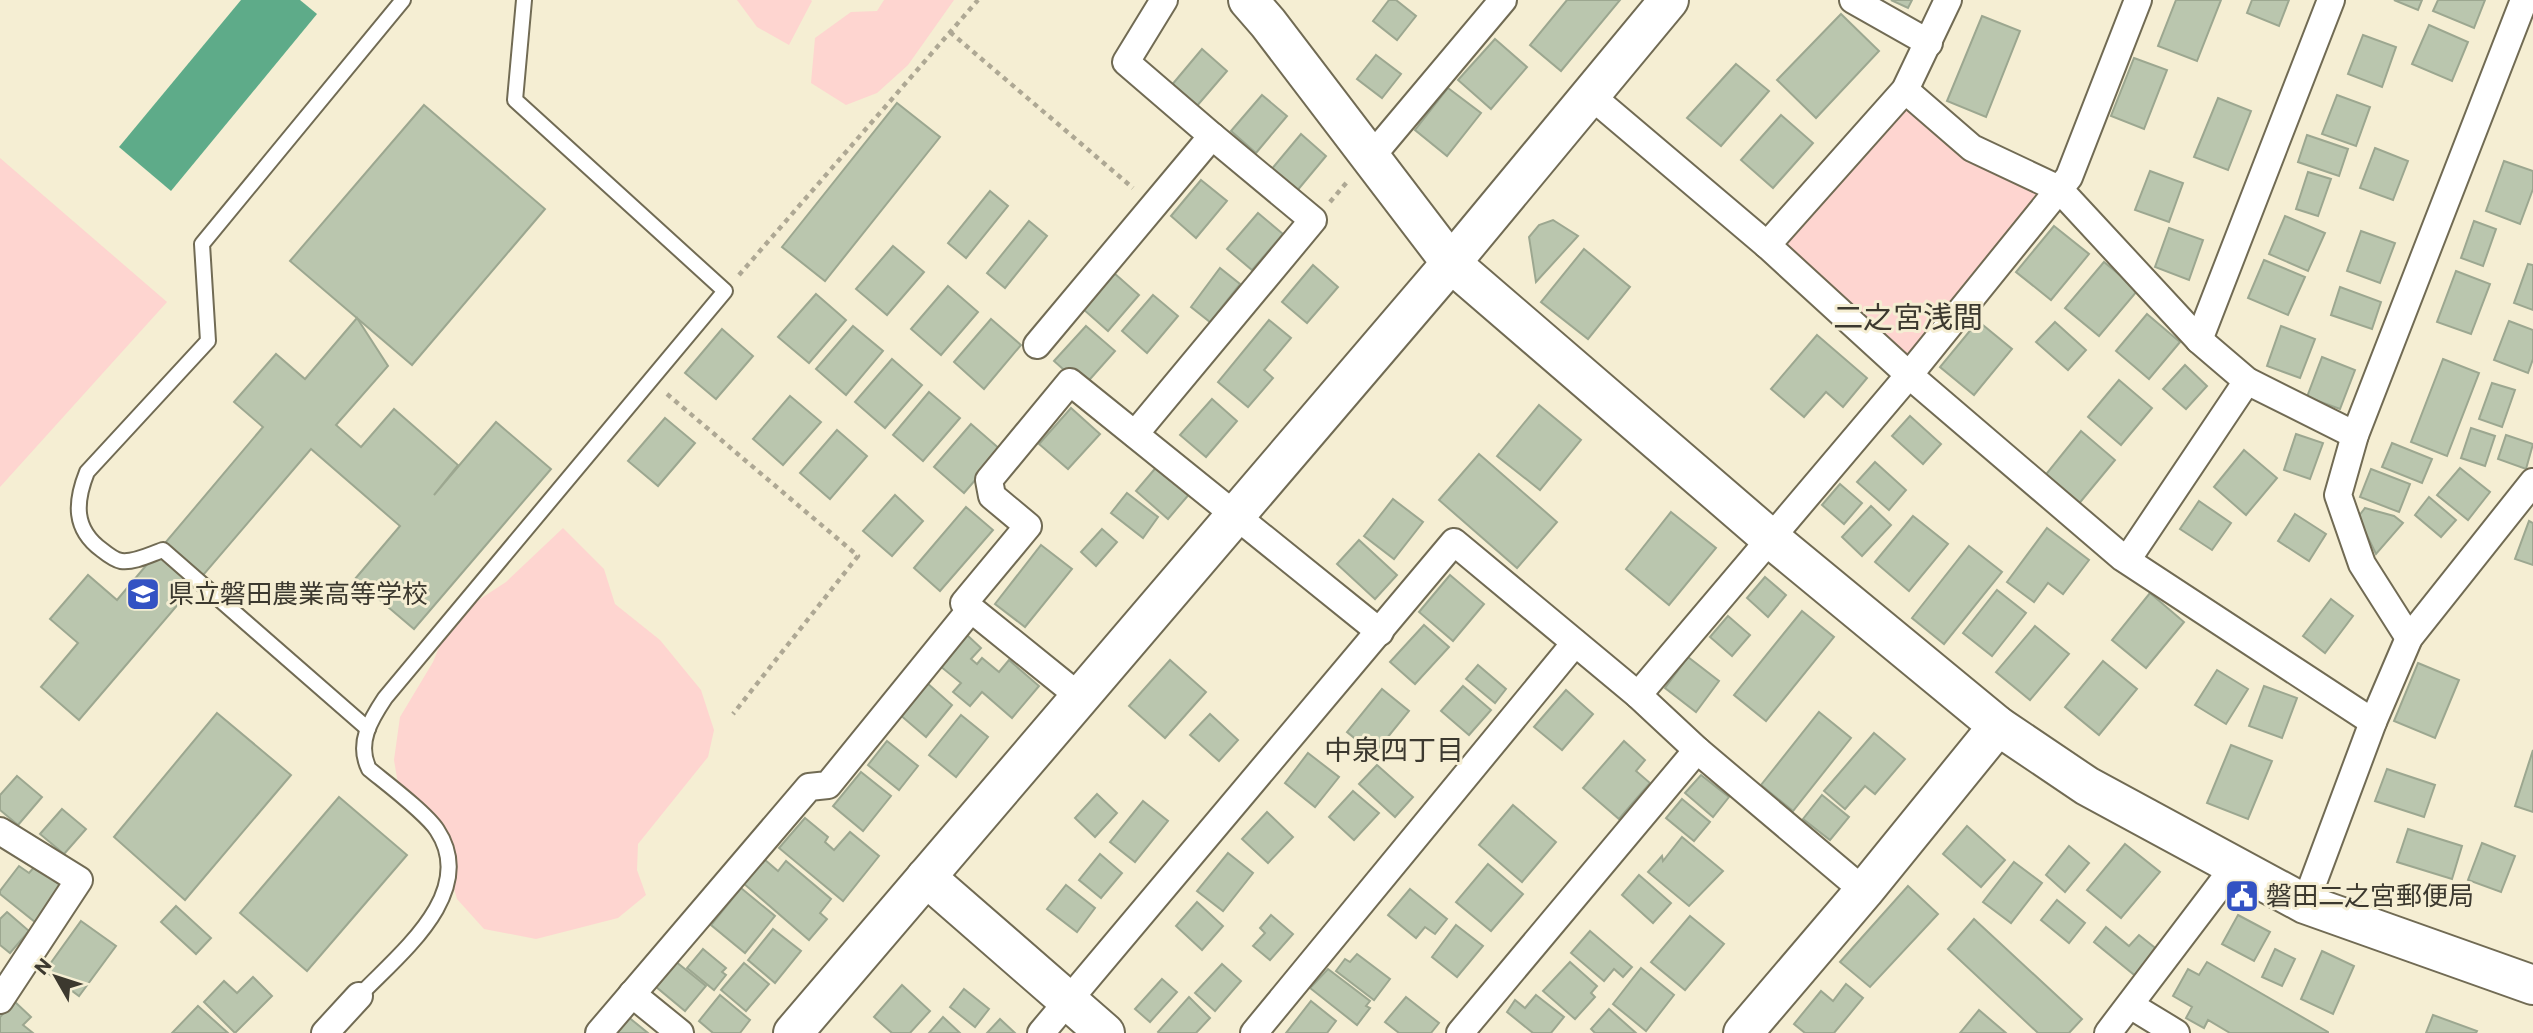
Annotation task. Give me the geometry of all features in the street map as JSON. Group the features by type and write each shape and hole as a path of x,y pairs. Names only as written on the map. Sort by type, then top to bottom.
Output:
{"street":[{"path":"1135,433 1313,220 1126,62 1164,0"},
{"path":"1248,0 1451,263 1770,538 1998,726 2087,786 2305,904 2533,985"},
{"path":"1371,157 1503,0"},
{"path":"793,1033 1451,263 1669,0"},
{"path":"1853,0 1929,43"},
{"path":"1767,245 1905,90 1948,0"},
{"path":"1638,695 1909,375 2069,177 2138,0"},
{"path":"2199,340 2331,0"},
{"path":"2409,638 2362,564 2338,495 2356,435 2524,0"},
{"path":"1905,90 1972,148 2059,189 2199,340 2247,381 2356,435"},
{"path":"1590,95 1767,245 1909,375 2127,560 2373,722"},
{"path":"1037,345 1212,136"},
{"path":"2127,560 2247,381"},
{"path":"1080,697 964,603 1028,526 992,496 989,480 1070,382 1380,632"},
{"path":"2305,904 2373,722 2409,638 2533,482"},
{"path":"1041,1033 1454,542 1638,695 1698,750 1864,891"},
{"path":"599,1033 809,787 828,785 971,609"},
{"path":"1254,1033 1575,643"},
{"path":"1743,1033 1864,891 1998,726"},
{"path":"1460,1033 1698,750"},
{"path":"0,831 79,880 0,1000"},
{"path":"2108,1033 2235,867"},
{"path":"926,877 1105,1033"},
{"path":"632,994 680,1033"},
{"path":"331,1031 359,996"},
{"path":"2130,1005 2176,1033"}],"lane":[{"path":"368,729 163,550 139,559 121,561 92,543 79,514 78,495 87,472 208,341 202,244 403,0"},
{"path":"359,996 431,920 446,892 449,866 444,843 436,828 369,769 363,757 371,718 724,291 515,100 524,0"}],"path":[{"path":"724,291 978,0"},
{"path":"950,32 1140,194"},
{"path":"650,380 858,556 733,714"}],"shaded area":[{"path":"241,0 300,0 317,14 171,191 119,147"},
{"path":"737,0 812,1 789,45 757,27"},
{"path":"884,0 954,0 908,65 877,93 846,105 811,83 815,38 851,12 877,11"},
{"path":"1905,90 2059,189 1902,369 1767,245"},
{"path":"0,158 167,302 0,487"},
{"path":"563,528 604,569 615,604 660,640 701,690 714,730 708,757 638,844 637,870 646,895 618,918 536,939 484,929 457,899 436,828 400,796 394,760 400,717 433,662 451,618 506,582"}],"building":[{"path":"1389,0 1396,0 1416,16 1397,40 1373,21"},
{"path":"1567,0 1620,0 1561,71 1530,45"},
{"path":"1891,0 1912,0 1908,8"},
{"path":"2176,0 2221,0 2197,61 2158,46"},
{"path":"2252,0 2289,0 2279,26 2247,13"},
{"path":"2394,0 2422,0 2418,10"},
{"path":"2438,0 2485,0 2474,28 2433,11"},
{"path":"1841,14 1879,51 1816,118 1777,80"},
{"path":"1982,16 2020,31 1986,117 1947,101"},
{"path":"2429,25 2468,42 2452,81 2412,64"},
{"path":"2363,35 2396,47 2382,87 2348,74"},
{"path":"1495,39 1527,67 1491,109 1458,80"},
{"path":"1202,49 1227,71 1196,107 1171,86"},
{"path":"1376,55 1401,74 1382,98 1357,79"},
{"path":"2134,58 2167,70 2144,129 2111,116"},
{"path":"1736,64 1769,91 1721,146 1687,118"},
{"path":"1448,88 1481,113 1447,156 1415,130"},
{"path":"1262,95 1287,116 1256,153 1231,131"},
{"path":"2337,95 2370,107 2356,146 2322,134"},
{"path":"2218,98 2251,111 2228,170 2194,157"},
{"path":"897,103 940,137 825,281 782,247"},
{"path":"424,105 545,209 412,365 290,261"},
{"path":"1781,115 1813,143 1773,188 1741,160"},
{"path":"1301,134 1326,156 1296,192 1270,171"},
{"path":"2307,135 2348,149 2339,176 2298,162"},
{"path":"2375,148 2408,161 2393,200 2360,188"},
{"path":"2504,161 2533,171 2533,189 2520,224 2486,211"},
{"path":"2150,171 2183,183 2169,222 2135,210"},
{"path":"2308,172 2331,179 2318,216 2296,209"},
{"path":"1201,180 1227,201 1196,238 1171,216"},
{"path":"990,191 1008,206 966,258 948,243"},
{"path":"1258,213 1283,234 1252,270 1227,249"},
{"path":"2285,216 2325,233 2308,271 2269,254"},
{"path":"1553,220 1578,236 1536,282 1529,237 1539,225"},
{"path":"1029,221 1047,236 1005,288 987,273"},
{"path":"2474,221 2496,229 2483,266 2461,258"},
{"path":"2054,226 2089,254 2051,300 2016,272"},
{"path":"2169,228 2203,240 2189,280 2155,267"},
{"path":"2361,231 2395,243 2380,283 2347,271"},
{"path":"893,246 924,272 887,315 856,289"},
{"path":"1584,249 1630,287 1588,339 1541,302"},
{"path":"2264,260 2305,277 2288,315 2248,298"},
{"path":"2104,262 2138,290 2099,336 2065,308"},
{"path":"2528,264 2533,265 2533,310 2514,303"},
{"path":"1313,265 1338,287 1307,323 1282,302"},
{"path":"1220,268 1240,284 1210,322 1191,307"},
{"path":"2456,271 2490,284 2471,334 2437,322"},
{"path":"1114,273 1139,295 1108,331 1083,309"},
{"path":"948,286 978,312 941,355 911,329"},
{"path":"2340,287 2381,302 2372,329 2331,315"},
{"path":"816,294 846,320 809,363 778,337"},
{"path":"1153,295 1178,316 1147,353 1122,331"},
{"path":"2147,314 2180,342 2149,379 2116,351"},
{"path":"357,318 388,366 336,425 361,447 394,409 458,465 434,495 496,422 551,469 414,629 355,579 400,526 311,449 79,720 41,687 78,643 50,619 88,575 117,600 263,427 234,402 276,354 305,379"},
{"path":"991,319 1021,345 984,389 954,362"},
{"path":"1269,320 1291,338 1264,370 1273,378 1248,407 1218,382"},
{"path":"1978,321 2012,349 1974,395 1940,367"},
{"path":"2509,321 2533,330 2533,359 2528,373 2494,360"},
{"path":"2055,322 2086,350 2068,370 2036,342"},
{"path":"853,326 883,351 846,395 816,369"},
{"path":"1086,326 1115,351 1083,387 1054,361"},
{"path":"2281,326 2315,339 2300,378 2267,366"},
{"path":"722,329 753,356 716,399 685,373"},
{"path":"1817,335 1867,378 1843,407 1826,392 1804,417 1771,389"},
{"path":"2322,357 2355,370 2340,409 2307,397"},
{"path":"892,359 922,385 885,428 855,402"},
{"path":"2443,359 2479,373 2447,456 2411,442"},
{"path":"2185,365 2207,386 2186,409 2163,389"},
{"path":"2119,380 2152,408 2121,445 2088,417"},
{"path":"2492,383 2515,390 2502,427 2479,419"},
{"path":"929,392 960,418 923,461 893,435"},
{"path":"790,396 821,422 783,465 753,439"},
{"path":"1212,399 1237,421 1206,457 1180,435"},
{"path":"1539,405 1581,440 1540,490 1497,456"},
{"path":"1071,408 1100,434 1068,469 1039,444"},
{"path":"1910,416 1941,444 1923,464 1892,436"},
{"path":"665,418 695,443 658,486 628,461"},
{"path":"971,424 1001,450 964,493 934,467"},
{"path":"2471,428 2495,436 2485,466 2461,458"},
{"path":"837,430 867,456 830,499 800,473"},
{"path":"2081,431 2115,460 2077,506 2043,478"},
{"path":"2296,434 2323,443 2310,479 2284,470"},
{"path":"2506,435 2533,444 2526,469 2498,459"},
{"path":"2392,443 2432,459 2422,483 2382,467"},
{"path":"2244,450 2277,478 2246,515 2214,487"},
{"path":"1479,454 1557,522 1517,568 1439,500"},
{"path":"1875,462 1906,490 1889,510 1857,482"},
{"path":"1159,464 1191,492 1168,519 1136,491"},
{"path":"2460,468 2490,492 2468,520 2437,495"},
{"path":"2371,469 2410,484 2399,512 2360,497"},
{"path":"1840,484 1862,503 1844,524 1822,505"},
{"path":"1127,493 1158,517 1143,538 1111,513"},
{"path":"895,495 923,521 892,556 863,531"},
{"path":"2429,497 2456,520 2441,537 2415,515"},
{"path":"1393,499 1423,522 1394,559 1364,536"},
{"path":"2199,501 2231,523 2212,550 2180,529"},
{"path":"1871,506 1891,525 1862,556 1842,537"},
{"path":"966,507 993,530 940,591 914,568"},
{"path":"2365,508 2394,516 2403,523 2376,554 2358,517"},
{"path":"1671,512 1716,548 1669,605 1626,569"},
{"path":"2295,514 2326,534 2309,561 2278,541"},
{"path":"1913,516 1948,544 1909,591 1875,562"},
{"path":"2529,521 2533,523 2533,565 2515,559"},
{"path":"2047,528 2089,560 2063,594 2048,583 2034,602 2007,582"},
{"path":"1102,529 1117,542 1096,566 1081,552"},
{"path":"1359,540 1397,575 1375,599 1337,564"},
{"path":"1041,545 1072,569 1025,627 995,604"},
{"path":"1969,546 2002,572 1944,644 1912,618"},
{"path":"1450,575 1484,604 1453,641 1419,612"},
{"path":"1765,577 1786,595 1768,617 1747,598"},
{"path":"1997,590 2026,613 1992,656 1963,633"},
{"path":"2150,593 2184,622 2146,668 2112,640"},
{"path":"2331,599 2353,616 2325,653 2303,636"},
{"path":"1802,611 1834,637 1766,721 1734,695"},
{"path":"1728,616 1750,635 1732,656 1710,637"},
{"path":"1424,625 1449,647 1415,684 1390,662"},
{"path":"2035,626 2069,654 2030,700 1996,672"},
{"path":"967,635 981,648 971,659 977,664 982,658 999,672 1009,660 1039,686 1012,718 982,692 970,706 953,692 961,683 940,666"},
{"path":"1688,657 1719,681 1696,712 1665,688"},
{"path":"1170,660 1206,692 1165,738 1129,706"},
{"path":"2103,661 2137,689 2099,735 2065,707"},
{"path":"2418,663 2459,680 2435,738 2394,721"},
{"path":"1478,665 1506,689 1495,703 1466,679"},
{"path":"2217,670 2248,689 2226,724 2195,705"},
{"path":"926,682 952,705 926,737 899,714"},
{"path":"1463,686 1491,710 1469,735 1441,711"},
{"path":"2264,686 2297,698 2282,738 2249,726"},
{"path":"1382,689 1409,711 1374,754 1347,732"},
{"path":"1566,690 1593,714 1562,750 1534,727"},
{"path":"1819,712 1851,738 1793,811 1761,785"},
{"path":"217,713 291,775 185,900 114,837"},
{"path":"1210,714 1238,740 1219,761 1190,735"},
{"path":"961,715 988,737 956,777 929,755"},
{"path":"1874,733 1905,759 1875,794 1865,786 1845,809 1824,791"},
{"path":"887,741 918,766 899,790 868,765"},
{"path":"1624,741 1645,760 1636,771 1650,783 1619,819 1583,788"},
{"path":"2231,745 2272,761 2248,819 2207,803"},
{"path":"2533,750 2533,812 2515,806"},
{"path":"1308,753 1339,777 1315,807 1285,783"},
{"path":"1377,765 1413,797 1395,817 1359,784"},
{"path":"2387,769 2435,785 2424,817 2375,801"},
{"path":"861,772 891,796 863,831 833,806"},
{"path":"1701,775 1729,797 1713,817 1685,793"},
{"path":"17,776 42,797 18,825 0,810 0,795"},
{"path":"1353,791 1379,813 1354,840 1329,817"},
{"path":"1097,794 1117,813 1095,837 1075,818"},
{"path":"1822,795 1849,817 1830,840 1803,819"},
{"path":"339,797 407,855 307,971 240,913"},
{"path":"1682,799 1710,822 1694,841 1666,818"},
{"path":"1143,801 1168,821 1135,862 1110,842"},
{"path":"1513,805 1556,842 1522,882 1479,845"},
{"path":"62,809 86,829 64,854 40,834"},
{"path":"1267,812 1293,837 1268,863 1242,839"},
{"path":"805,818 828,837 825,842 834,850 850,832 879,856 843,901 779,848"},
{"path":"1967,826 2005,860 1981,887 1943,854"},
{"path":"2408,829 2462,846 2452,879 2397,862"},
{"path":"1682,837 1723,871 1689,906 1648,872 1662,856 1663,861"},
{"path":"2482,843 2515,856 2501,892 2468,880"},
{"path":"2125,844 2160,872 2121,918 2087,890"},
{"path":"2069,846 2089,863 2065,892 2046,875"},
{"path":"1228,853 1253,873 1223,911 1197,891"},
{"path":"1100,854 1122,873 1101,898 1079,880"},
{"path":"764,859 778,871 786,861 831,899 820,913 827,919 809,940 743,883"},
{"path":"2014,862 2042,883 2011,923 1983,902"},
{"path":"37,864 64,886 35,922 0,894 0,891 19,866 29,873"},
{"path":"1488,864 1523,894 1491,931 1456,902"},
{"path":"1639,875 1671,903 1653,923 1622,895"},
{"path":"1066,885 1095,908 1077,932 1047,909"},
{"path":"1908,886 1938,914 1870,987 1840,962"},
{"path":"741,888 775,916 745,953 711,925"},
{"path":"1410,889 1447,919 1435,934 1425,927 1416,938 1388,915"},
{"path":"2057,900 2085,923 2069,943 2041,920"},
{"path":"1197,902 1223,926 1202,950 1176,926"},
{"path":"176,906 211,938 196,954 161,922"},
{"path":"7,912 29,931 10,953 0,945 0,919"},
{"path":"1271,915 1293,934 1270,960 1253,946 1265,933 1260,928"},
{"path":"2238,915 2270,932 2254,961 2222,944"},
{"path":"1690,916 1724,944 1685,990 1651,962"},
{"path":"1974,919 2082,1019 2069,1033 2038,1033 1948,949"},
{"path":"81,921 116,946 79,996 45,971"},
{"path":"1456,925 1483,946 1457,977 1432,957"},
{"path":"2106,927 2129,946 2139,935 2159,951 2138,978 2094,942"},
{"path":"773,929 801,951 775,983 748,960"},
{"path":"1590,931 1632,967 1623,977 1614,969 1604,981 1571,953"},
{"path":"703,949 726,968 722,972 726,975 714,990 687,968"},
{"path":"2275,949 2295,959 2282,986 2262,977"},
{"path":"2322,951 2354,966 2333,1014 2301,999"},
{"path":"1357,954 1390,979 1374,1000 1336,971 1345,959 1350,962"},
{"path":"675,961 706,986 685,1011 655,986"},
{"path":"1570,962 1597,986 1591,993 1595,997 1575,1019 1543,991"},
{"path":"2207,962 2328,1033 2230,1033 2208,1020 2204,1028 2186,1018 2192,1007 2173,996 2188,969 2199,975"},
{"path":"744,963 769,984 746,1011 721,990"},
{"path":"1222,964 1241,981 1215,1011 1195,993"},
{"path":"1641,968 1674,995 1646,1031 1613,1004"},
{"path":"1328,969 1370,1001 1366,1006 1370,1008 1357,1025 1310,988"},
{"path":"253,977 272,996 235,1033 204,1002 224,981 237,993"},
{"path":"1162,979 1177,992 1150,1022 1135,1009"},
{"path":"1846,984 1863,998 1834,1033 1805,1033 1794,1024 1821,991 1833,1001"},
{"path":"902,985 930,1011 910,1033 892,1033 874,1017"},
{"path":"964,989 989,1009 975,1027 950,1007"},
{"path":"720,995 750,1020 740,1033 713,1033 699,1021"},
{"path":"1536,995 1564,1017 1551,1033 1533,1033 1507,1012 1515,1000 1525,1008"},
{"path":"1189,997 1210,1018 1196,1033 1159,1033 1158,1032"},
{"path":"1406,997 1439,1023 1431,1033 1399,1033 1385,1022"},
{"path":"14,1001 31,1017 23,1025 33,1033 0,1033 0,1017"},
{"path":"1311,1001 1336,1021 1327,1033 1286,1033"},
{"path":"198,1006 228,1033 172,1033"},
{"path":"1609,1009 1636,1033 1595,1033 1591,1029"},
{"path":"1979,1010 2006,1033 1960,1033"},
{"path":"2433,1015 2477,1031 2426,1033"},
{"path":"627,1016 648,1033 613,1033"},
{"path":"943,1017 960,1033 929,1033"},
{"path":"1000,1019 1015,1033 987,1033"}],"place":[{"name":"県立磐田農業高等学校","path":"143,594"},
{"name":"磐田二之宮郵便局","path":"2242,896"}],"district":[{"name":"二之宮浅間","path":"1908,318"},
{"name":"中泉四丁目","path":"1394,750"}]}
